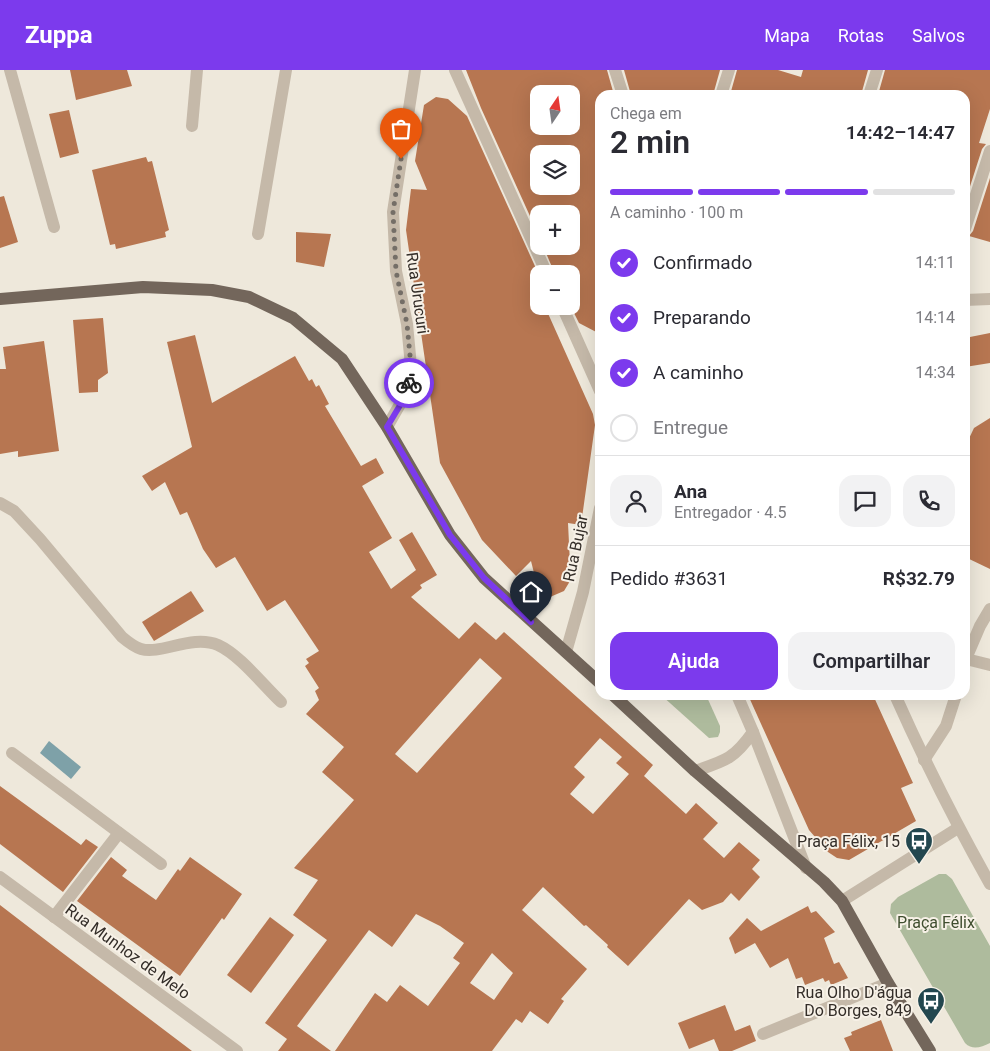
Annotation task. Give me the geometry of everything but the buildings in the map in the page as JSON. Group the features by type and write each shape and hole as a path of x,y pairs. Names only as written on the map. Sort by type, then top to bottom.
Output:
{"main road":[{"path":"0,299 143,287 212,290 249,297 293,318 342,359 387,427 450,535 484,578 519,612 595,678"},
{"path":"618,700 695,771 824,882 842,901 888,983 930,1051"}],"street":[{"path":"10,70 54,227"},
{"path":"192,126 197,70"},
{"path":"258,234 286,70"},
{"name":"Rua Urucuri","path":"387,427 408,392 411,366 407,324 396,271 393,212 415,70"},
{"path":"455,70 543,265"},
{"path":"615,70 621,90"},
{"path":"723,90 729,70"},
{"path":"871,90 877,70"},
{"path":"970,213 990,151"},
{"path":"970,300 990,299"},
{"path":"566,315 595,380"},
{"path":"0,503 14,511 27,525 122,637 132,646 149,650 200,642 216,644 229,652 281,702"},
{"name":"Rua Bujar","path":"566,652 583,592 595,533"},
{"path":"970,650 990,609"},
{"path":"970,661 990,665"},
{"path":"739,700 806,868"},
{"path":"897,700 924,760 958,828 990,884"},
{"path":"924,760 946,726 954,700"},
{"path":"695,771 727,761 742,748 753,732"},
{"path":"12,753 161,864"},
{"path":"842,901 958,828"},
{"path":"54,917 119,833"},
{"name":"Rua Munhoz de Melo","path":"0,877 237,1051"},
{"path":"763,1034 888,983"}],"green space":[{"path":"667,700 708,700 720,726 718,737 709,738"},
{"name":"Praça Félix","path":"939,874 946,874 952,879 990,946 990,1043 980,1047 974,1048 965,1043 890,913 891,904 898,897"}],"water":[{"path":"49,741 81,767 71,779 40,753"}],"way so far":[{"path":"401,159 393,212 396,271 407,324 411,366 409,383"}],"place":[{"name":"Praça Félix, 15","path":"919,865"},
{"name":"Rua Olho D'água Do Borges, 849","path":"931,1025"}],"route":[{"path":"409,383 408,392 387,427 450,535 484,578 531,622"}]}
